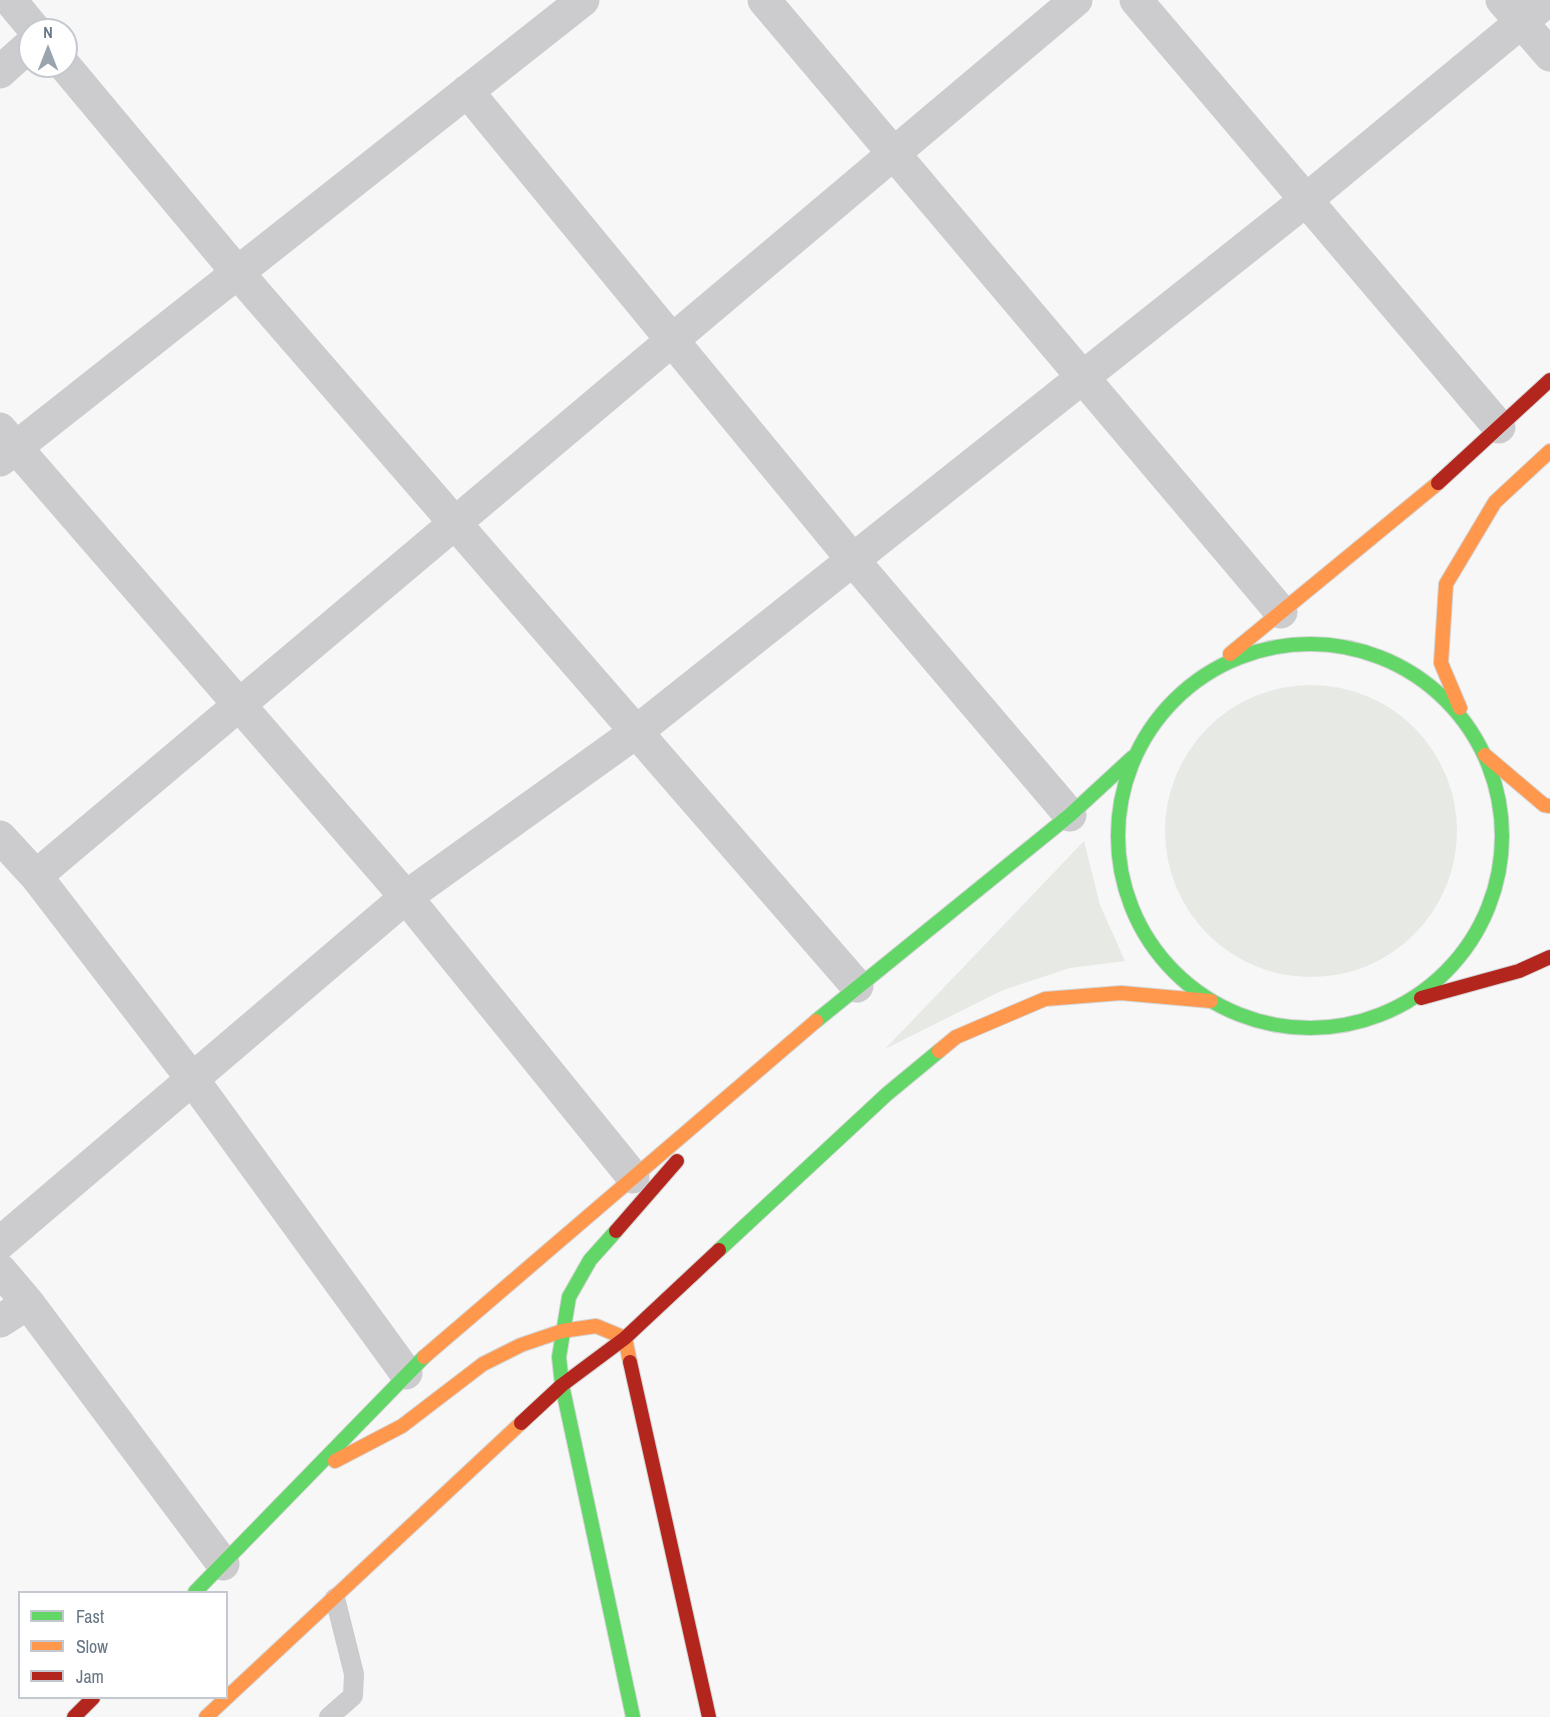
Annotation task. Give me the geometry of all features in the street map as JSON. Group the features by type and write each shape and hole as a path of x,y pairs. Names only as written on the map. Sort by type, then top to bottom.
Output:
{"main road":[{"path":"197,1591 406,1373 856,986 1070,815 1133,757 1164,709 1445,478 1550,380"},
{"path":"1408,1002 1452,967 1484,920 1501,866 1501,809 1485,755 1465,721 1442,663 1446,584 1495,502 1550,451"},
{"path":"1207,673 1260,650 1316,644 1373,654 1424,681 1465,721"},
{"path":"1485,755 1544,805 1550,806"},
{"path":"1133,757 1118,811 1119,867 1136,920 1167,966 1211,1001 1258,1021 1310,1028 1360,1022 1408,1002 1519,971 1550,957"},
{"path":"228,1697 562,1385 625,1338 887,1094 956,1037 1045,999 1121,993 1211,1001"},
{"path":"633,1717 562,1385 559,1357 562,1331 569,1297 590,1260 756,1072"},
{"path":"309,1474 402,1426 483,1364 521,1345 562,1331 596,1326 625,1338"},
{"path":"625,1338 709,1717"},
{"path":"74,1717 92,1699"},
{"path":"206,1717 226,1699"}],"street":[{"path":"10,0 25,18"},
{"path":"583,0 237,272 5,445 406,897 633,1177"},
{"path":"764,0 1281,612"},
{"path":"36,876 1076,0"},
{"path":"1136,0 1499,427"},
{"path":"0,1243 406,897 636,732 1306,200 1512,11 1548,0"},
{"path":"1512,11 1550,55"},
{"path":"0,72 18,56"},
{"path":"75,78 237,272 856,986"},
{"path":"467,91 853,560 1070,815"},
{"path":"0,837 36,876 193,1080 406,1373"},
{"path":"0,1270 28,1303 223,1563"},
{"path":"0,1321 28,1303"}],"lane":[{"path":"330,1717 353,1696 354,1674 335,1598"}],"shaded area":[{"path":"1297,685 1325,685 1353,691 1380,702 1415,727 1433,750 1446,775 1455,802 1457,831 1455,860 1446,887 1433,912 1415,935 1380,960 1353,971 1325,977 1297,977 1269,971 1242,960 1207,935 1182,900 1171,873 1165,845 1165,817 1171,789 1182,762 1207,727 1242,702 1269,691"},
{"path":"1084,841 1100,905 1125,961 1070,968 1003,990 885,1049"}],"traffic: fast":[{"path":"1310,644 1347,648 1400,667 1432,688 1458,714 1487,763 1498,799 1502,836 1498,873 1479,926 1458,958 1432,984 1383,1013 1347,1024 1310,1028 1273,1024 1220,1005 1188,984 1162,958 1133,909 1122,873 1118,836 1122,799 1141,746 1162,714 1188,688 1237,659 1273,648 1310,644"},
{"path":"816,1021 1070,815 1133,757"},
{"path":"719,1250 887,1094 939,1051"},
{"path":"616,1231 590,1260 569,1297 559,1357 562,1385 633,1717"},
{"path":"196,1591 424,1357"}],"traffic: slow":[{"path":"1460,708 1441,663 1446,584 1495,502 1550,451"},
{"path":"1230,654 1438,483"},
{"path":"1485,755 1544,805 1550,806"},
{"path":"939,1051 956,1037 1045,999 1121,993 1211,1001"},
{"path":"424,1357 816,1021"},
{"path":"335,1461 402,1426 483,1364 521,1345 562,1331 596,1326 625,1338 630,1362"},
{"path":"228,1696 521,1423"},
{"path":"206,1717 225,1699"}],"traffic: jam":[{"path":"1438,483 1550,380"},
{"path":"1421,998 1519,971 1550,957"},
{"path":"616,1231 677,1161"},
{"path":"521,1423 562,1385 625,1338 719,1250"},
{"path":"630,1362 709,1717"},
{"path":"74,1717 92,1699"}]}
